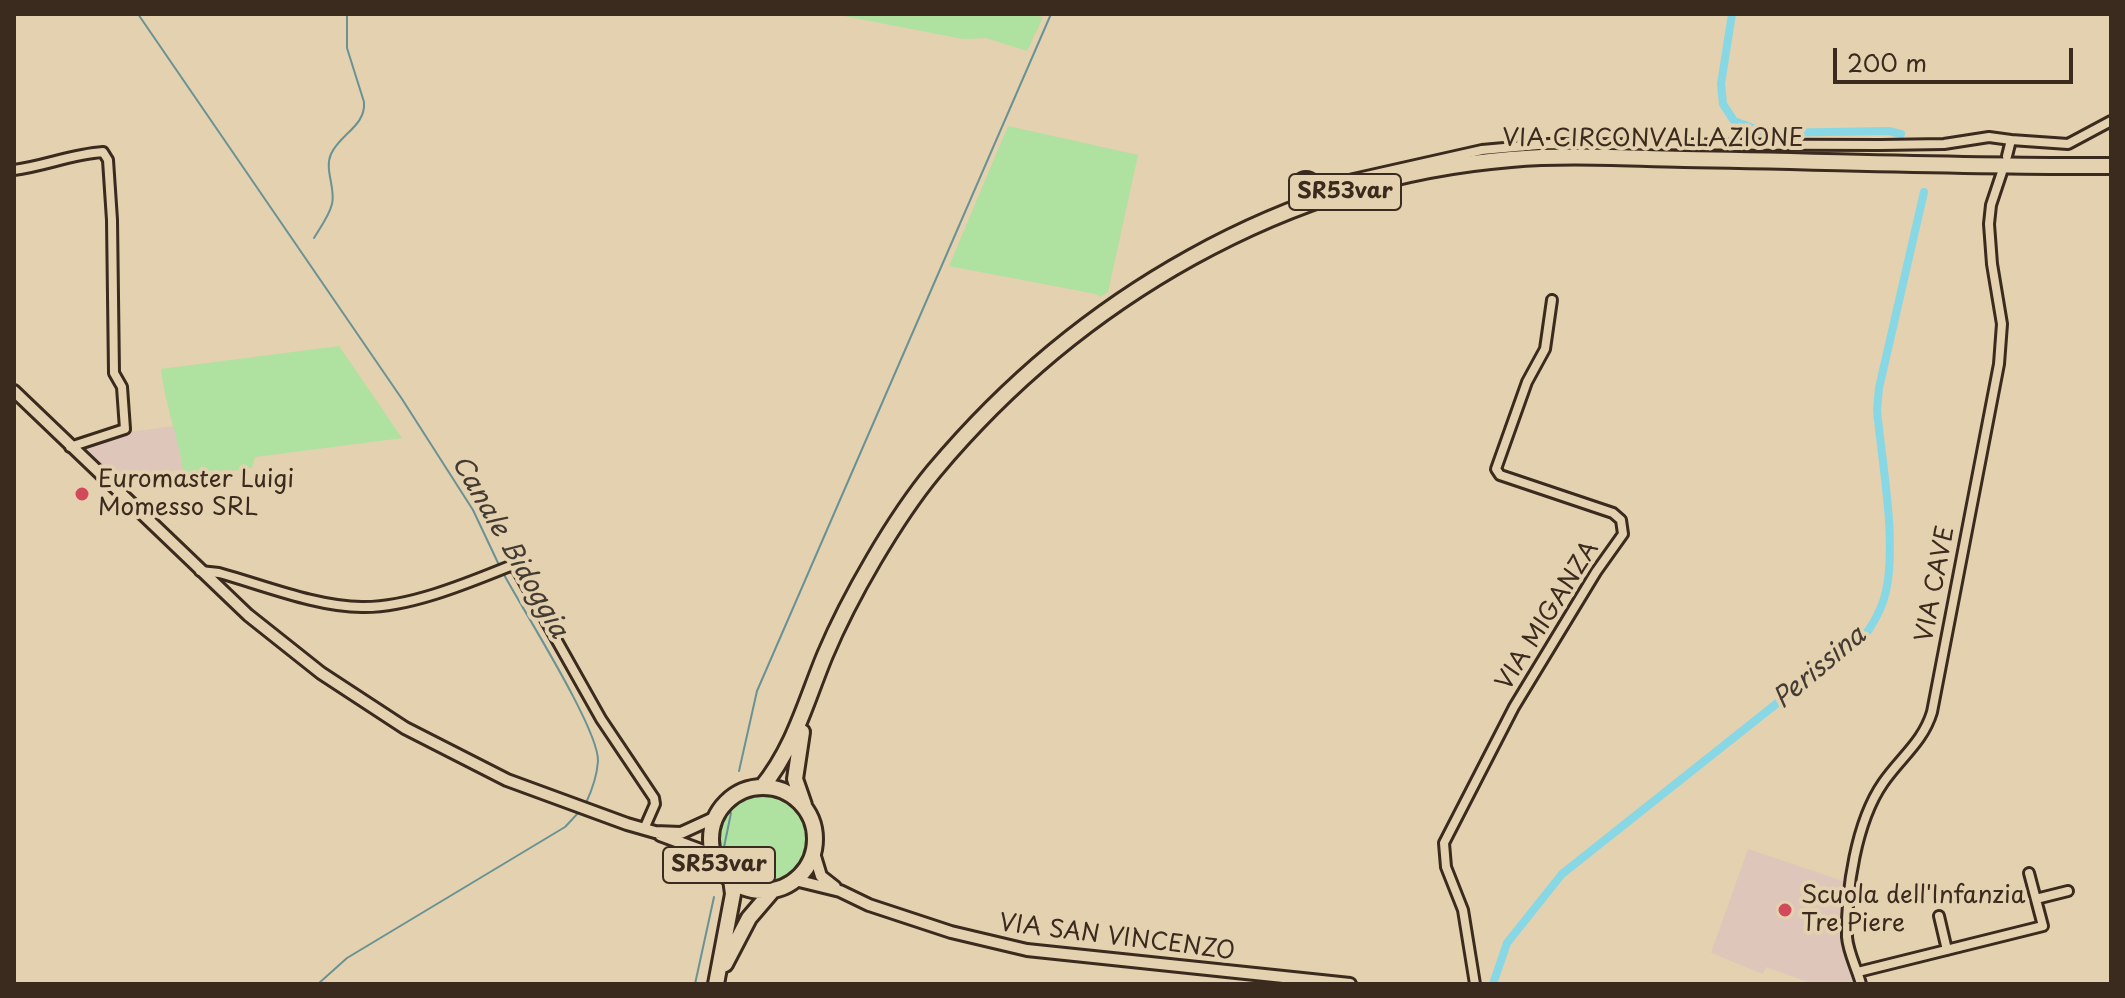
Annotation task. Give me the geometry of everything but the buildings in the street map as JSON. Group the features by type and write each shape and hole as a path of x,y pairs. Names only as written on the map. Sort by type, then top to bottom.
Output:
{"main road":[{"name":"VIA CIRCONVALLAZIONE","path":"762,787 787,752 844,616 893,531 931,475 975,425 1061,343 1152,280 1242,230 1353,189 1405,175 1511,159 1606,157 1841,161 1967,167 2111,166"},
{"name":"VIA CIRCONVALLAZIONE","path":"804,805 795,779 807,704"},
{"path":"762,787 787,793 804,805"},
{"name":"SR53var","path":"762,787 737,794 723,806 716,817 712,836 714,855 731,879 751,889 773,890"},
{"name":"SR53var","path":"717,981 749,918 773,890 795,880 814,853 816,838 813,820 804,805"},
{"name":"SR53var","path":"717,981 733,894 731,879"}],"street":[{"path":"1340,182 1309,197 1302,197 1295,186 1303,177 1325,183 1340,182 1482,150 1549,144 1944,144 1989,137 2068,144 2111,121"},
{"path":"2007,156 2011,140"},
{"path":"14,170 44,166 68,156 89,153 103,152 108,160 114,373 122,387 125,429 70,447"},
{"name":"VIA CAVE","path":"1861,984 1847,939 1855,852 1863,824 1880,787 1921,737 1932,712 1999,364 2002,324 1989,224 1991,205 2002,172"},
{"path":"1313,180 1316,186 1314,193"},
{"name":"VIA MIGANZA","path":"1475,984 1463,910 1446,867 1444,843 1514,707 1596,572 1619,542 1624,529 1621,520 1613,513 1500,475 1496,469 1527,382 1545,349 1552,300"},
{"path":"14,391 199,571 295,654 405,728 507,780 714,855"},
{"path":"199,571 219,573 329,603 361,607 401,602 510,566 520,572 601,719 654,798 650,831"},
{"path":"650,831 681,833 716,817"},
{"name":"VIA SAN VINCENZO","path":"814,853 821,876 840,891"},
{"path":"1858,972 2043,926 2029,873"},
{"name":"VIA SAN VINCENZO","path":"795,880 840,891 869,905 951,932 1027,950 1350,984"},
{"path":"2036,899 2068,891"},
{"path":"1939,916 1947,950"}],"shaded area":[{"path":"175,426 183,470 112,476 82,446 121,433"},
{"name":"Scuola dell'Infanzia Tre Piere","path":"1748,849 1846,882 1843,938 1857,984 1814,984 1766,967 1763,974 1711,953"}],"green space":[{"path":"834,14 1025,14 1043,17 1027,51 986,38 963,39"},
{"path":"1008,126 1138,155 1108,292 1100,297 949,266"},
{"path":"339,346 402,438 255,457 252,468 184,478 161,369"},
{"path":"764,790 782,794 798,804 808,820 812,838 808,856 798,872 782,882 764,886 746,882 730,872 720,856 716,838 720,820 730,804 746,794"}],"waterway":[{"name":"Canale Bidoggia","path":"138,14 402,399 473,510 499,565"},
{"path":"314,238 332,204 331,154 357,124 364,110 347,48 347,14"},
{"path":"739,771 757,691 1051,14"},
{"name":"Perissina","path":"1732,14 1721,84 1723,104 1734,121 1767,133 1889,131 1901,134"},
{"name":"Perissina","path":"1493,984 1507,943 1562,874 1868,631 1876,617 1886,591 1890,549 1877,410 1879,388 1924,192"},
{"name":"Canale Bidoggia","path":"502,571 573,696 595,745 598,761 586,803"},
{"name":"Canale Bidoggia","path":"318,984 347,958 565,827 580,811"},
{"path":"724,847 731,813"},
{"path":"695,984 714,897"}],"place":[{"name":"Euromaster Luigi Momesso SRL","path":"82,494"},
{"name":"Scuola dell'Infanzia Tre Piere","path":"1785,910"}]}
